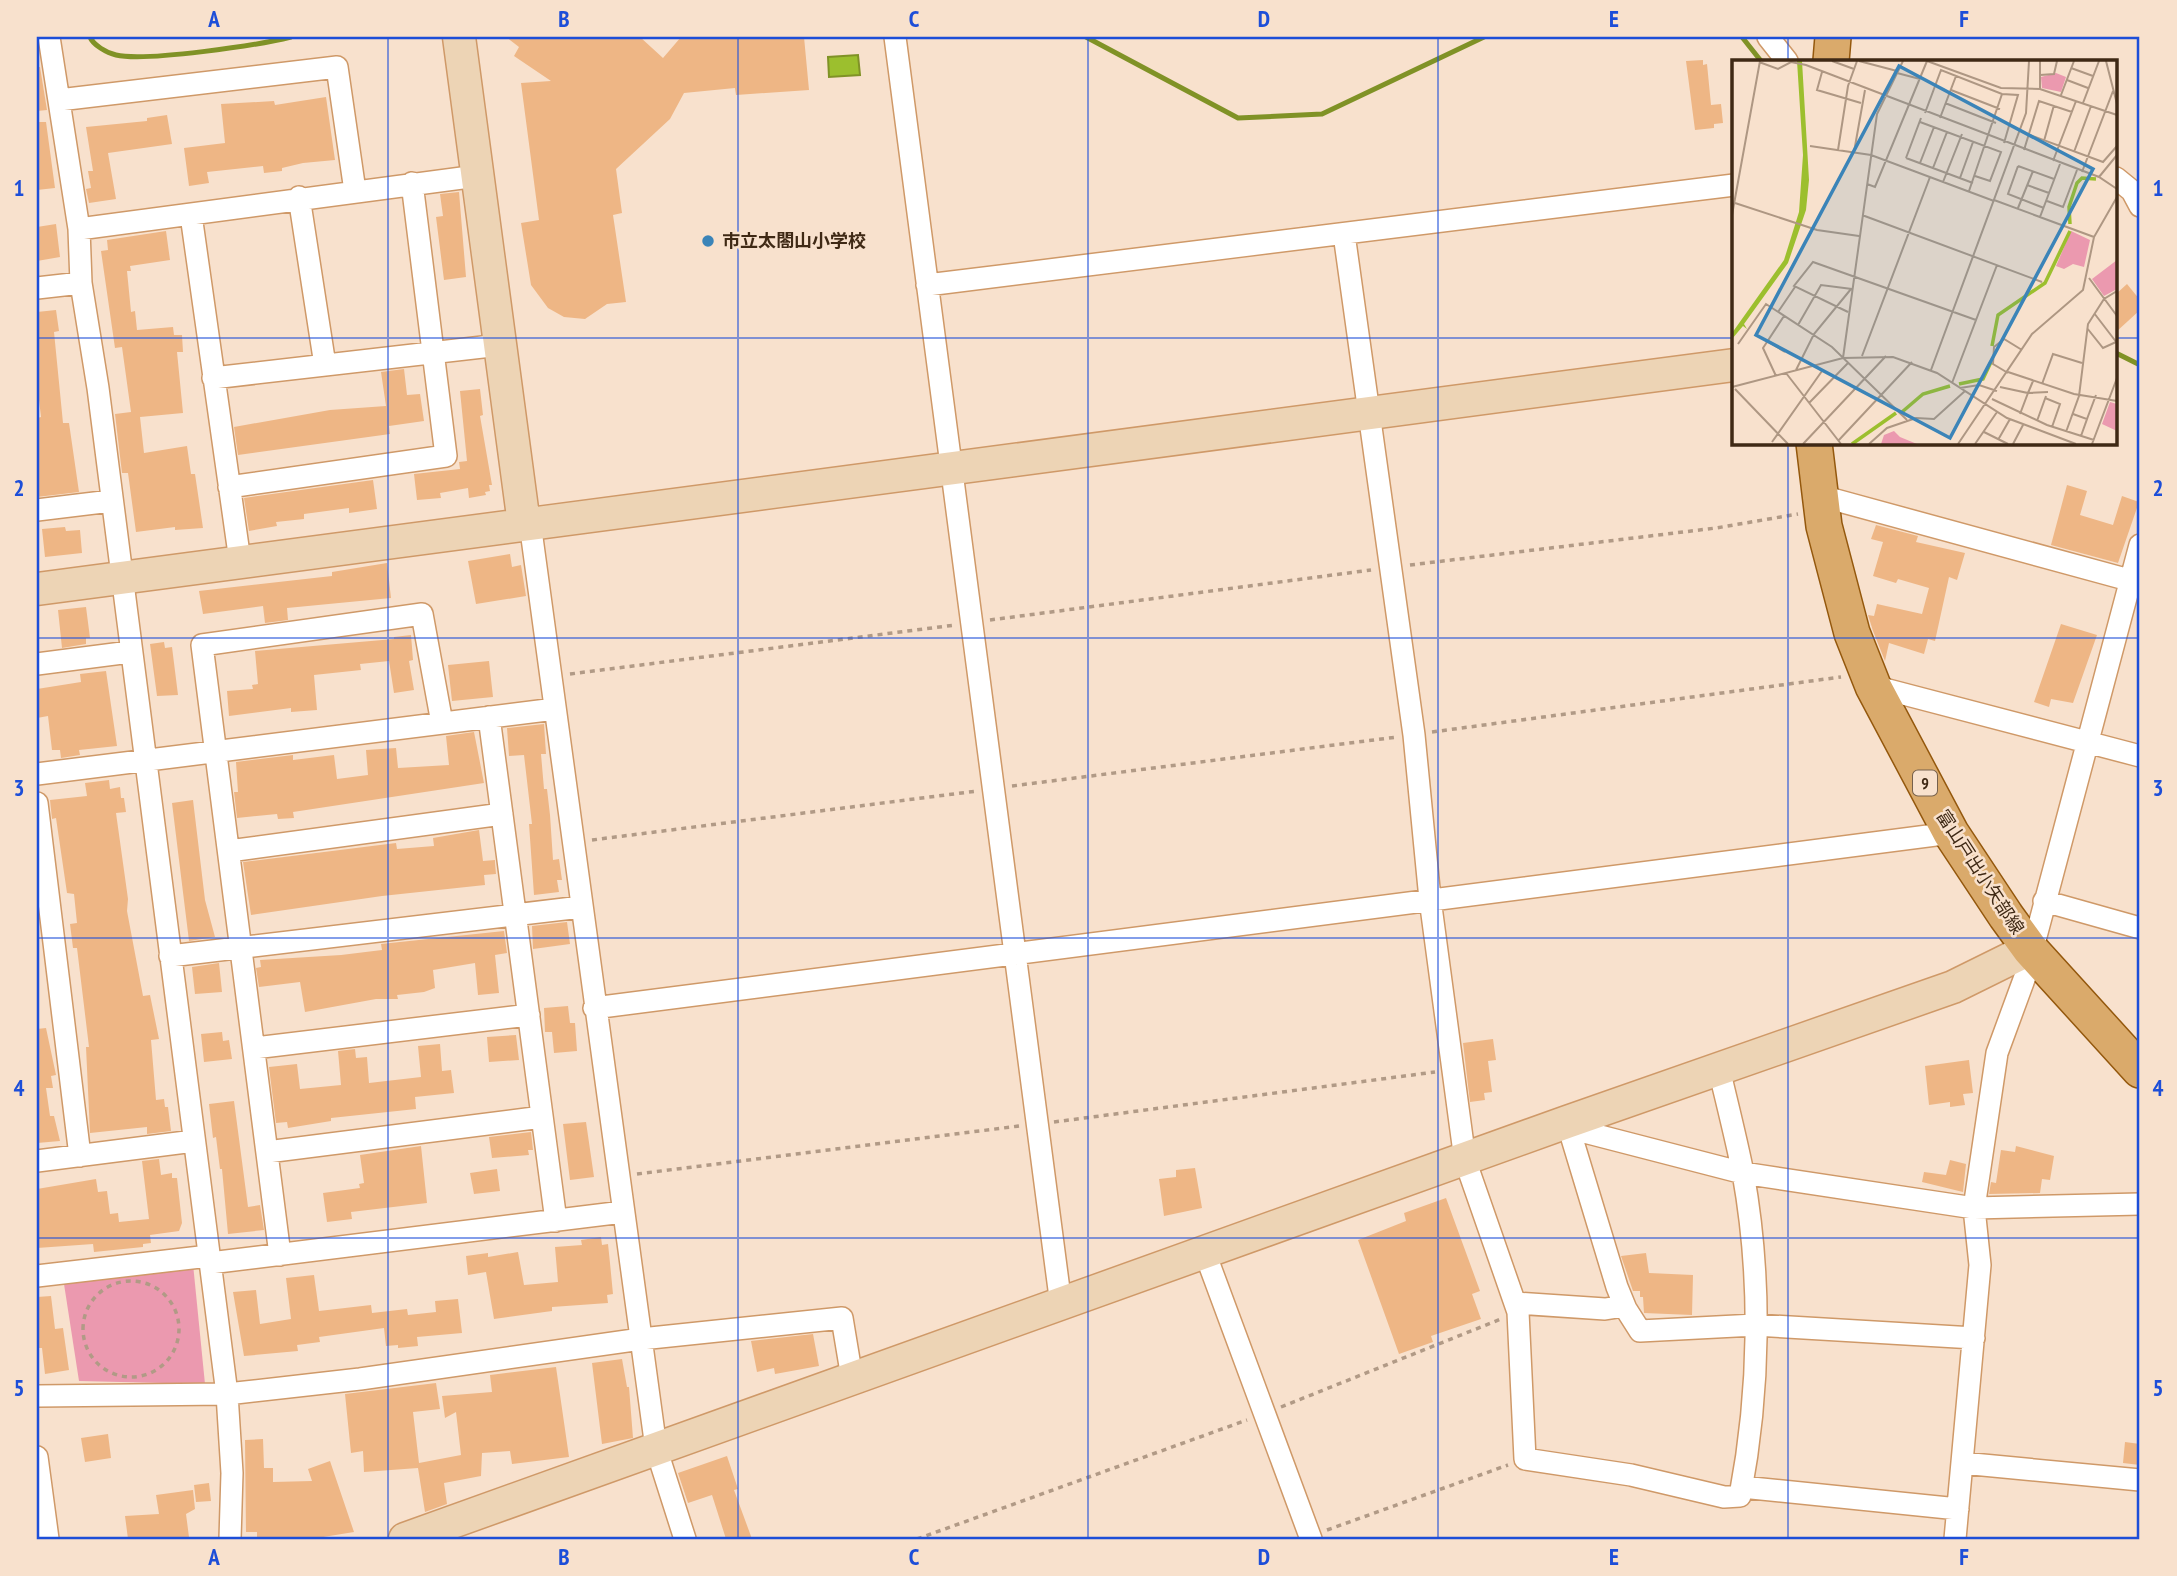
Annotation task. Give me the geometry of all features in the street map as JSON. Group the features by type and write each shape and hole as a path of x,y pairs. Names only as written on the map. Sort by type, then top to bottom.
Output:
{"main road":[{"path":"1831,60 1833,37"},
{"name":"富山戸出小矢部線","path":"1814,444 1821,504 1852,633 1870,678 1951,833 2030,949 2140,1070"}],"street":[{"path":"49,37 45,63 59,100 79,229 81,283 227,1394 232,1473 230,1539"},
{"path":"459,37 500,345 551,677 594,1009 656,1448 685,1539"},
{"path":"895,37 1061,1305"},
{"path":"1768,37 1786,60"},
{"path":"59,100 337,67 355,191"},
{"path":"79,229 191,215 299,197 477,176"},
{"path":"2118,180 2132,191 2140,206"},
{"path":"229,487 446,456 412,183"},
{"path":"927,285 1732,185"},
{"path":"299,197 324,365"},
{"path":"191,215 240,561"},
{"path":"1344,234 1414,735 1430,899 1465,1160 1516,1308 1525,1459 1631,1475 1724,1497 1740,1496 1752,1431 1755,1325 1743,1173 1719,1069"},
{"path":"37,288 81,283"},
{"path":"213,378 500,345"},
{"path":"37,589 1732,365"},
{"path":"37,510 111,501"},
{"path":"1821,504 2136,581"},
{"path":"1955,1539 1980,1265 1974,1208 1997,1053 2026,974 2030,949 2086,742 2136,581 2140,545"},
{"path":"280,1255 202,645 422,614 442,723"},
{"path":"37,664 130,652"},
{"path":"1870,678 2140,756"},
{"path":"37,774 555,709"},
{"path":"489,717 556,1220"},
{"path":"37,803 80,1156"},
{"path":"229,851 502,814"},
{"path":"594,1009 1951,833"},
{"path":"2044,901 2140,928"},
{"path":"170,956 581,907"},
{"path":"405,1539 1953,987 2030,949"},
{"path":"254,1048 529,1015"},
{"path":"267,1152 542,1116"},
{"path":"1568,1125 1743,1173 1974,1208 2140,1205"},
{"path":"1568,1125 1624,1306 1640,1331 1755,1325 1974,1338"},
{"path":"37,1161 194,1141"},
{"path":"37,1276 280,1255 623,1212"},
{"path":"1205,1254 1311,1538"},
{"path":"1516,1308 1605,1309 1624,1306"},
{"path":"37,1396 227,1394 360,1379 641,1339 842,1318 852,1378"},
{"path":"37,1457 48,1539"},
{"path":"1962,1463 2140,1480"},
{"path":"1742,1487 1958,1509"}],"path":[{"path":"551,677 1390,567 1821,504"},
{"path":"573,843 1827,680 1870,678"},
{"path":"126,1282 148,1284 159,1291 175,1311 178,1324 174,1349 158,1369 146,1375 120,1376 108,1371 89,1353 83,1328 85,1315 99,1294 110,1286 126,1282"},
{"path":"917,1539 1265,1414 1516,1308"},
{"path":"1311,1538 1525,1459"}],"shaded area":[{"path":"858,55 860,75 829,77 828,57"},
{"path":"193,1264 205,1384 79,1381 64,1284"}],"building":[{"path":"506,37 640,37 663,58 681,37 804,37 809,90 736,95 735,88 684,93 670,119 616,169 622,213 613,215 626,302 607,304 585,319 564,317 548,308 531,285 521,223 539,220 521,83 551,81 514,56 519,47"},
{"path":"1703,60 1703,65 1707,64 1711,105 1721,104 1723,123 1714,124 1714,128 1695,130 1686,61"},
{"path":"37,67 40,67 47,110 37,111"},
{"path":"326,97 335,160 303,163 282,168 282,171 264,173 263,166 207,172 209,183 189,186 184,148 225,143 221,104 274,101 275,105"},
{"path":"167,115 172,144 108,153 116,199 89,203 86,189 91,188 88,171 93,171 86,127 147,121 147,118"},
{"path":"37,122 46,122 55,188 37,190"},
{"path":"459,192 466,277 444,280 436,217 443,216 440,194"},
{"path":"56,224 60,257 37,261 37,227"},
{"path":"166,231 170,260 130,266 131,271 127,271 131,312 135,311 137,330 173,327 174,335 182,335 183,352 177,352 183,413 140,417 144,453 187,446 191,474 195,474 203,528 175,530 175,527 136,532 128,473 122,473 115,414 131,412 122,347 115,348 101,251 108,250 107,240"},
{"path":"2127,284 2140,300 2140,310 2118,330 2118,292"},
{"path":"56,310 59,331 54,332 63,423 69,423 79,492 37,497 37,418 41,417 37,383 37,312"},
{"path":"404,369 407,395 420,394 424,421 389,426 390,434 238,455 234,427 330,410 386,406 381,372"},
{"path":"480,389 483,415 480,416 492,485 489,485 490,491 485,492 486,495 469,498 468,488 440,493 441,498 417,500 414,474 460,469 459,462 467,461 460,391"},
{"path":"373,480 377,509 349,513 349,508 304,514 304,519 276,522 277,526 249,531 244,498"},
{"path":"2067,485 2087,491 2080,515 2113,525 2122,496 2139,502 2118,563 2051,545"},
{"path":"1876,525 1918,536 1916,542 1965,553 1957,580 1949,577 1935,641 1928,639 1924,654 1889,643 1885,661 1873,631 1868,615 1874,616 1877,604 1922,614 1929,588 1898,579 1896,583 1873,576 1883,542 1871,539"},
{"path":"65,527 66,531 80,530 82,553 45,557 42,529"},
{"path":"510,554 512,567 521,565 526,596 476,604 468,561"},
{"path":"387,563 391,598 287,608 288,620 265,623 263,606 203,614 199,591 332,576 332,572"},
{"path":"86,607 90,638 86,638 86,644 62,648 58,610"},
{"path":"2061,624 2097,635 2073,703 2051,699 2049,707 2034,702"},
{"path":"411,635 413,660 409,661 414,690 394,693 389,661 360,664 361,670 314,675 317,710 291,712 291,708 229,716 227,691 253,689 252,685 258,684 255,651 394,639"},
{"path":"164,642 165,648 172,647 178,695 157,696 150,644"},
{"path":"489,661 493,697 452,701 448,665"},
{"path":"106,671 117,746 79,750 80,755 61,758 60,750 52,750 48,716 37,718 37,689 81,682 80,674"},
{"path":"544,724 546,754 541,754 544,789 547,789 553,860 559,859 562,880 557,880 559,892 534,895 529,824 532,824 524,755 509,756 507,728"},
{"path":"474,732 484,783 293,812 294,818 278,819 277,814 237,818 234,792 238,792 236,762 293,755 293,760 334,755 337,779 368,775 366,750 396,748 398,768 449,765 446,736"},
{"path":"109,780 110,789 120,787 121,798 124,798 126,812 116,813 128,899 127,911 143,996 150,995 159,1039 151,1040 156,1100 164,1099 165,1107 168,1107 171,1131 147,1134 147,1127 90,1133 86,1047 89,1047 77,948 73,948 70,924 77,923 74,894 67,893 56,818 52,819 50,800 87,796 85,783"},
{"path":"193,800 205,900 215,937 189,941 172,803"},
{"path":"479,830 483,861 495,860 496,874 484,875 485,885 382,896 251,915 243,862 396,843 397,849 434,846 433,838"},
{"path":"567,922 570,944 533,949 532,926"},
{"path":"504,931 507,953 495,955 499,993 478,995 475,963 433,970 435,988 424,992 397,995 398,999 376,999 305,1012 300,982 259,987 256,968 261,967 260,960 341,955 382,950 381,944"},
{"path":"219,963 222,992 195,994 192,967"},
{"path":"568,1006 570,1023 575,1023 577,1051 554,1053 552,1032 545,1032 544,1008"},
{"path":"46,1028 56,1075 51,1076 53,1088 46,1088 50,1116 54,1116 60,1141 37,1143 37,1029"},
{"path":"222,1032 223,1041 229,1040 232,1059 204,1062 201,1034"},
{"path":"516,1035 519,1060 489,1062 487,1037"},
{"path":"1493,1039 1496,1060 1488,1061 1492,1092 1484,1093 1485,1100 1470,1102 1463,1043"},
{"path":"440,1044 442,1071 451,1070 454,1093 415,1097 416,1109 331,1118 331,1121 288,1128 287,1122 276,1123 269,1067 297,1064 300,1089 341,1085 338,1051 355,1049 356,1058 367,1057 369,1083 421,1077 418,1046"},
{"path":"1969,1060 1973,1093 1963,1094 1965,1105 1950,1107 1950,1102 1929,1105 1925,1066"},
{"path":"234,1101 248,1207 260,1205 264,1230 228,1234 222,1169 216,1137 213,1138 209,1104"},
{"path":"586,1122 594,1177 570,1180 563,1124"},
{"path":"531,1132 533,1150 528,1150 529,1155 492,1158 489,1137"},
{"path":"421,1146 427,1203 351,1212 352,1219 327,1222 323,1193 360,1188 359,1184 364,1183 360,1155"},
{"path":"2016,1146 2054,1156 2050,1180 2042,1179 2040,1193 1989,1194 1991,1182 1996,1183 2001,1150 2015,1152"},
{"path":"159,1159 161,1175 172,1173 172,1178 177,1178 182,1223 179,1231 150,1235 151,1243 143,1244 143,1247 94,1252 93,1244 37,1248 37,1189 96,1179 98,1192 107,1191 110,1214 118,1213 119,1222 149,1219 142,1161"},
{"path":"1950,1160 1966,1164 1963,1192 1922,1182 1924,1172 1946,1175"},
{"path":"1195,1168 1202,1208 1164,1216 1159,1179 1176,1177 1176,1170"},
{"path":"497,1169 500,1191 474,1194 470,1173"},
{"path":"1446,1198 1480,1291 1472,1294 1481,1319 1431,1336 1433,1342 1399,1354 1358,1240 1406,1221 1404,1213"},
{"path":"601,1237 602,1245 608,1244 613,1294 607,1295 608,1303 552,1307 552,1311 494,1319 486,1272 468,1275 466,1256 488,1253 488,1257 518,1252 524,1285 558,1282 555,1247 582,1245 581,1240"},
{"path":"1646,1253 1649,1273 1693,1275 1692,1315 1644,1313 1643,1297 1640,1297 1640,1291 1633,1291 1621,1256"},
{"path":"314,1275 319,1311 371,1305 372,1313 407,1309 408,1315 436,1312 435,1301 458,1299 462,1333 417,1337 418,1346 398,1348 398,1345 386,1346 384,1328 319,1337 320,1342 297,1345 298,1351 244,1356 233,1292 256,1290 260,1324 291,1319 286,1278"},
{"path":"51,1296 55,1329 63,1328 69,1370 45,1374 42,1348 37,1348 37,1297"},
{"path":"813,1334 819,1366 775,1374 774,1368 757,1372 751,1341"},
{"path":"622,1359 629,1387 633,1438 602,1444 592,1363"},
{"path":"556,1367 569,1457 512,1464 510,1451 482,1453 481,1476 444,1483 447,1504 425,1512 418,1468 364,1472 363,1451 351,1453 345,1394 436,1383 440,1409 413,1412 419,1463 461,1455 456,1412 445,1418 442,1396 492,1392 490,1375"},
{"path":"108,1434 111,1458 85,1462 81,1438"},
{"path":"263,1439 264,1468 273,1468 273,1482 312,1481 308,1469 330,1461 354,1532 311,1539 257,1539 257,1532 246,1532 245,1440"},
{"path":"2125,1442 2140,1444 2140,1465 2123,1463"},
{"path":"727,1456 738,1489 734,1490 752,1539 726,1539 712,1495 688,1503 678,1473"},
{"path":"209,1483 211,1501 196,1502 194,1485"},
{"path":"193,1490 195,1509 186,1514 189,1537 128,1539 125,1516 159,1514 156,1495"}],"waterway":[{"path":"90,37 97,46 109,52 131,57 203,52 291,37"},
{"path":"1086,37 1238,118 1322,114 1484,37"},
{"path":"1742,37 1760,60"},
{"path":"2118,354 2140,365"}],"place":[{"name":"市立太閤山小学校","path":"708,241"}]}
